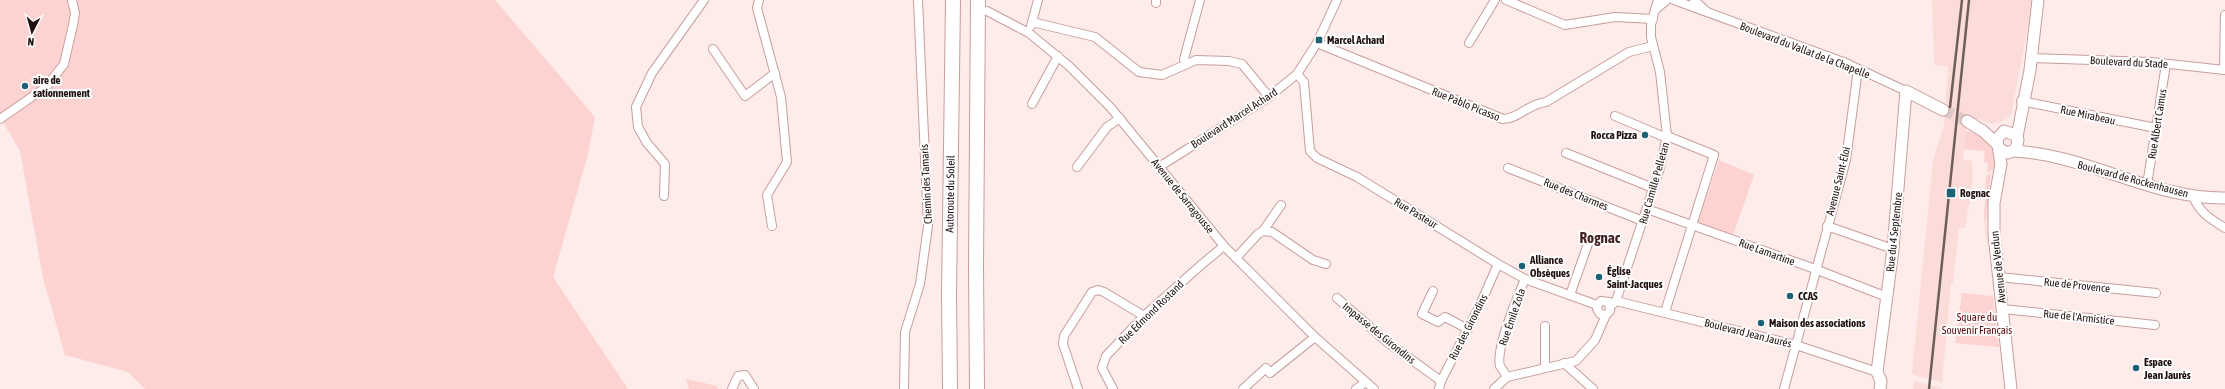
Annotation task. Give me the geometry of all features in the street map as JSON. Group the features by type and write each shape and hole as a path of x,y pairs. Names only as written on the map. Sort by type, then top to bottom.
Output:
{"highway":[{"name":"Autoroute du Soleil","path":"950,389 949,294 953,0"},
{"path":"977,389 976,266 982,5"}],"street":[{"path":"0,119 46,87 64,64 75,13 72,0"},
{"path":"664,196 665,164 647,143 638,127 636,106 652,73 704,0"},
{"path":"759,0 758,8 781,97 787,162 767,195 772,226"},
{"name":"Chemin des Tamaris","path":"904,389 905,332 920,284 928,226 919,64 918,0"},
{"path":"1029,33 1038,0"},
{"path":"1184,59 1200,0"},
{"name":"Boulevard Marcel Achard","path":"1159,167 1269,97 1297,74 1317,44 1337,0"},
{"path":"1469,43 1495,0"},
{"path":"1506,0 1565,25 1616,18 1654,15 1667,0"},
{"name":"Rue Camille Pelletan","path":"1507,376 1576,361 1592,345 1606,315 1614,304 1647,209 1667,136 1660,72 1653,46 1651,25 1658,0"},
{"name":"Boulevard du Vallat de la Chapelle","path":"1674,0 1858,69 1943,110"},
{"name":"Boulevard du Vallat de la Chapelle","path":"1694,0 1709,14"},
{"name":"Avenue de Verdun","path":"1996,193 2012,152 2017,146 2023,101 2028,85 2032,58 2038,0"},
{"name":"Avenue de Sarragousse","path":"982,5 1029,33 1075,71 1120,118 1224,246 1314,337 1374,389"},
{"path":"2224,70 2225,15"},
{"path":"1032,22 1094,37 1139,72 1145,74 1162,75 1196,60 1229,61 1242,64 1269,97"},
{"name":"Rue Pablo Picasso","path":"1317,44 1502,119 1509,119 1534,104 1546,102 1629,52 1653,46"},
{"path":"713,49 745,96 774,73"},
{"path":"1032,104 1058,56"},
{"name":"Boulevard du Stade","path":"2032,58 2166,64 2224,70"},
{"name":"Rue Albert Camus","path":"2147,185 2166,64"},
{"name":"Avenue Saint-Éloi","path":"1784,389 1815,269 1846,160 1858,69"},
{"name":"Rue Pasteur","path":"1297,74 1304,82 1310,151 1317,158 1357,177 1525,279 1597,305"},
{"name":"Rue du 4 Septembre","path":"1880,389 1881,381 1877,372 1893,249 1906,91"},
{"name":"Avenue de Verdun","path":"2010,389 1994,235 1996,193 2001,164 1998,136 2004,131 2023,101"},
{"name":"Rue Mirabeau","path":"2023,101 2156,128"},
{"path":"1615,116 1662,136 1667,136 1714,155 1691,224 1665,312"},
{"path":"1077,167 1107,127 1120,118"},
{"path":"2012,152 2005,152 1998,147 1983,131 1967,121 2004,131 2018,139"},
{"name":"Boulevard de Rockenhausen","path":"2018,139 2064,160 2147,185 2193,196 2225,198"},
{"name":"Boulevard de Rockenhausen","path":"2012,152 2064,160"},
{"path":"1566,154 1653,188"},
{"name":"Rue des Charmes","path":"1508,168 1643,221"},
{"path":"2193,196 2197,206 2203,213 2225,228"},
{"path":"1236,258 1258,234 1263,231 1281,205"},
{"name":"Rue Lamartine","path":"1647,209 1815,269 1887,297"},
{"path":"1827,226 1893,249"},
{"path":"1263,231 1272,232 1314,260 1326,264"},
{"path":"1570,295 1589,241"},
{"name":"Rue Edmond Rostand","path":"1113,389 1105,377 1102,368 1106,356 1144,316 1224,246"},
{"name":"Rue des Girondins","path":"1440,385 1498,264"},
{"name":"Rue de Provence","path":"1999,277 2156,293"},
{"name":"Rue Émile Zola","path":"1507,376 1500,365 1499,354 1511,315 1525,279"},
{"path":"1078,389 1063,344 1064,336 1092,292 1098,290 1104,292 1144,316"},
{"path":"1433,291 1422,314 1438,322 1445,317 1468,329"},
{"name":"Impasse des Girondins","path":"1338,298 1387,342 1440,385"},
{"name":"Boulevard Jean Jaurès","path":"1597,305 1604,300 1614,304 1665,312 1796,346 1877,372"},
{"path":"1597,305 1598,312 1606,315"},
{"name":"Rue de l'Armistice","path":"2002,309 2155,325"},
{"path":"1545,326 1545,367"},
{"path":"1243,389 1266,368 1270,373 1314,337"},
{"path":"1564,363 1592,389"},
{"path":"732,389 731,386 738,376 745,375 754,389"},
{"path":"1494,389 1507,376"},
{"path":"1356,389 1366,382"}],"shaded area":[{"path":"1932,0 2033,0 2011,115 2004,121 1992,124 1968,116 1963,160 1972,161 1973,178 1965,228 1959,228 1953,283 1951,283 1942,382 1917,376 1912,373 1933,161 1944,124 1948,67 1934,65"},
{"path":"1914,381 1941,388 1941,389 1913,389"}],"green space":[{"path":"0,0 495,0 595,117 588,154 553,277 628,389 145,389 128,372 65,355 43,278 20,151 0,117"},
{"path":"1966,131 1979,136 1989,144 1994,155 1994,169 1987,173 1988,163 1984,162 1985,151 1964,149"},
{"path":"1719,160 1754,175 1733,235 1698,222"},
{"path":"1991,172 1986,221 1987,246 1984,217 1986,177"},
{"name":"Square du Souvenir Français","path":"1962,293 1993,296 1999,347 1955,343"},
{"path":"686,379 717,386 718,389 689,389"}],"tunnel":[{"path":"1943,110 1967,121"}],"railway":[{"path":"1950,107 1962,0"},
{"path":"1929,389 1969,0"}],"place":[{"name":"Marcel Achard","path":"1319,40"},
{"name":"aire de sationnement","path":"25,86"},
{"name":"Rocca Pizza","path":"1645,135"},
{"name":"Rognac","path":"1951,193"},
{"name":"Alliance Obsèques","path":"1522,266"},
{"name":"Église Saint-Jacques","path":"1599,277"},
{"name":"CCAS","path":"1790,296"},
{"name":"Maison des associations","path":"1761,323"},
{"name":"Espace Jean Jaurès","path":"2136,368"}],"district":[{"name":"Rognac","path":"1600,238"}]}
